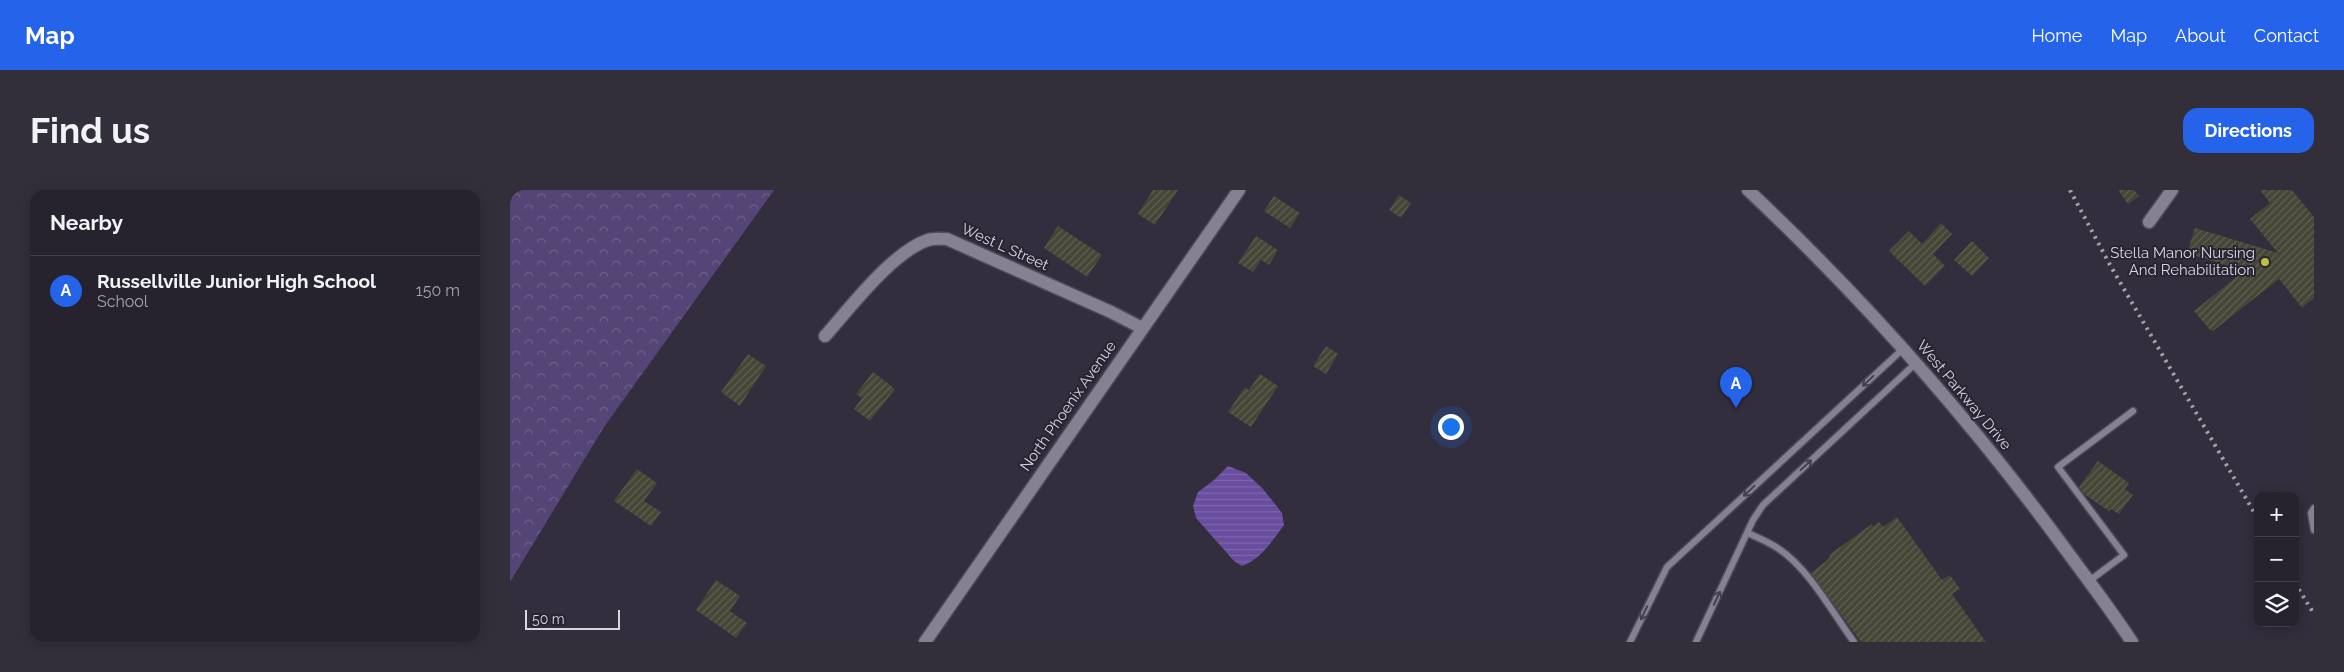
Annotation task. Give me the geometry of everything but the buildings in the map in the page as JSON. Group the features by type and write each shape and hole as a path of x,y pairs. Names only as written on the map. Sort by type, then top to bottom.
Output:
{"street":[{"name":"North Phoenix Avenue","path":"925,642 1238,190"},
{"name":"West Parkway Drive","path":"1748,190 1819,258 1917,363 1976,433 2089,581 2132,642"},
{"path":"2149,222 2172,190"},
{"name":"West L Street","path":"825,336 884,269 919,244 929,240 947,239 1111,312 1142,328"}],"lane":[{"path":"1630,642 1667,567 1904,348"},
{"path":"1696,642 1763,505 1917,363"},
{"path":"2089,581 2124,555 2058,468 2133,411"},
{"path":"2314,508 2311,513 2314,530"},
{"path":"1748,533 1778,548 1801,569 1854,642"}],"green space":[{"path":"510,190 774,190 604,427 510,582"}],"shaded area":[{"path":"1228,466 1246,473 1263,489 1282,513 1284,525 1255,559 1242,566 1234,561 1196,518 1193,506 1198,492"}],"railway":[{"path":"2070,190 2110,265 2254,512"},
{"path":"2299,590 2314,614"}],"place":[{"name":"Stella Manor Nursing And Rehabilitation","path":"2265,262"},
{"name":"Russellville Junior High School","path":"1736,408"}]}
